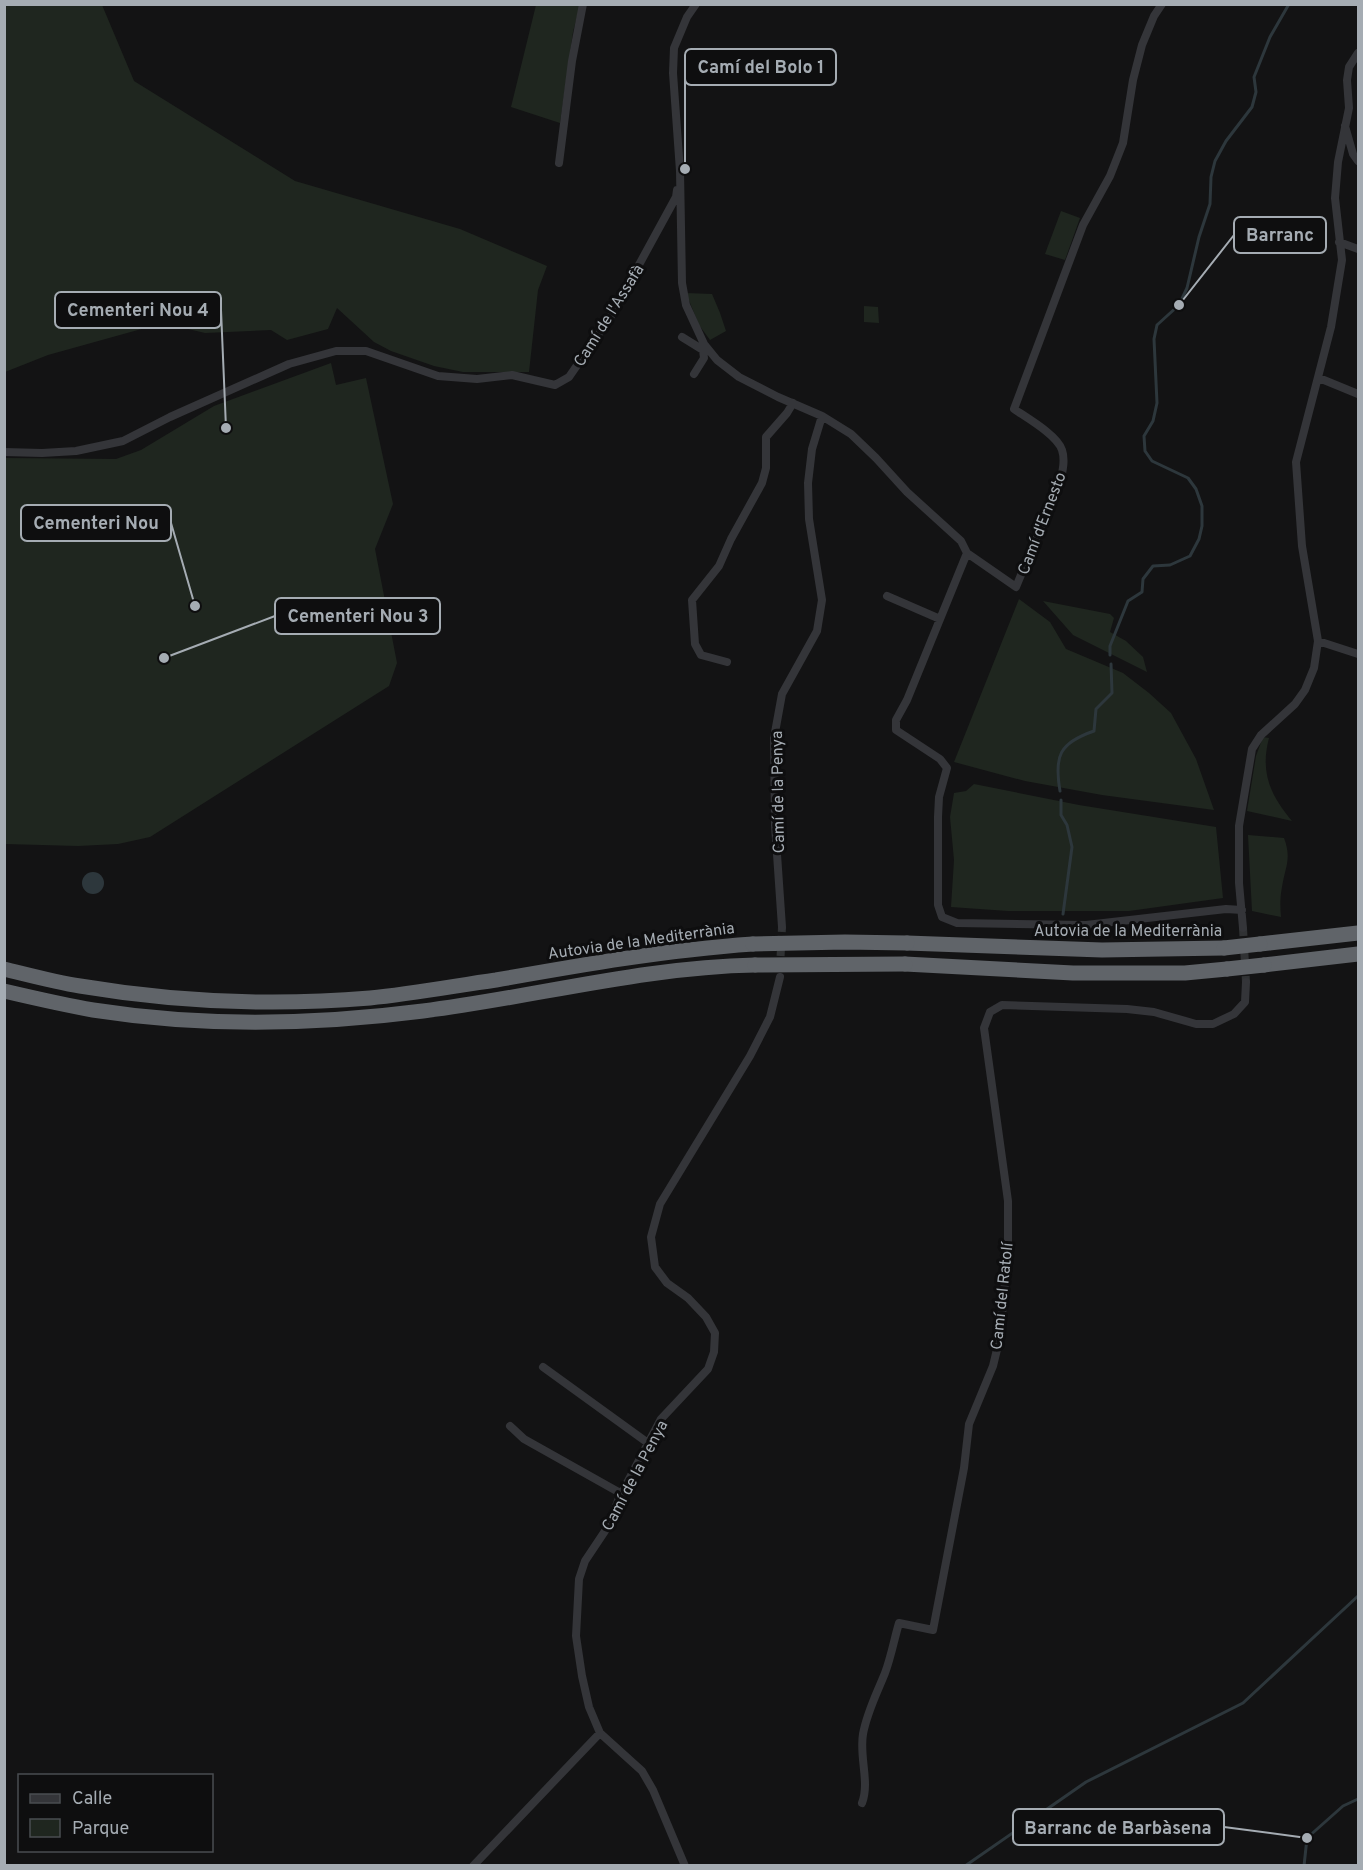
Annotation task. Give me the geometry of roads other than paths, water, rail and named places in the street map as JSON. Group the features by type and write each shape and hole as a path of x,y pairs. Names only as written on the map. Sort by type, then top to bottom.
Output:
{"highway":[{"name":"Autovia de la Mediterrània","path":"4,969 79,986 155,996 214,1000 304,1001 383,996 691,949 753,944 907,943 1102,950 1224,948 1359,933"},
{"path":"4,991 94,1010 218,1021 304,1022 425,1011 652,974 726,965 905,964 1073,972 1185,973 1359,954"}],"street":[{"path":"559,163 572,61 583,4"},
{"path":"680,171 673,73 674,48 687,17 696,4"},
{"name":"Camí d'Ernesto","path":"680,171 681,283 686,305 704,344 715,357 739,376 822,416 851,434 907,492 961,542 967,553 1016,587 1061,479 1064,460 1062,447 1014,409 1083,225 1110,176 1123,143 1133,81 1142,45 1154,16 1162,4"},
{"path":"1243,928 1239,826 1252,749 1261,735 1295,704 1305,690 1314,669 1318,641 1302,546 1296,462 1331,327 1342,260 1335,198 1338,162 1349,108 1347,80 1349,67 1359,53"},
{"path":"1345,125 1353,153 1359,161"},
{"name":"Camí de l'Assafà","path":"4,452 76,451 123,441 170,417 289,364 336,351 366,351 438,376 477,379 512,375 555,385 569,377 611,316 676,197 680,171"},
{"path":"1339,242 1359,249"},
{"path":"682,337 715,357"},
{"path":"694,374 704,358 703,350"},
{"path":"1318,378 1359,394"},
{"path":"727,662 701,655 695,644 692,600 720,566 731,538 762,483 766,468 766,437 788,413 793,404"},
{"name":"Camí de la Penya","path":"782,927 775,825 774,738 782,694 817,631 822,600 809,519 808,483 812,449 822,416"},
{"path":"967,553 908,700 896,720 896,730 940,759 947,768 939,797 938,817 938,905 942,917 957,922 1086,925 1226,909 1242,910"},
{"path":"887,596 940,619"},
{"path":"1318,641 1359,654"},
{"name":"Camí de la Penya","path":"685,1866 653,1790 642,1771 600,1733 589,1707 576,1636 579,1579 585,1561 609,1524 621,1494 661,1419 708,1369 714,1352 715,1333 706,1317 688,1298 667,1282 655,1267 651,1237 660,1204 750,1056 770,1017 780,977"},
{"name":"Camí del Ratolí","path":"862,1803 866,1792 862,1737 872,1702 885,1672 899,1623 933,1630 964,1468 969,1424 993,1366 1000,1336 1008,1250 1008,1201 984,1028 990,1012 1002,1005 1127,1009 1154,1012 1196,1024 1213,1024 1234,1014 1245,1002 1246,986"},
{"path":"543,1366 648,1443"},
{"path":"510,1426 524,1439 621,1494"},
{"path":"473,1866 600,1733"}],"waterway":[{"path":"1110,655 1110,646 1128,601 1142,592 1143,579 1153,566 1170,565 1190,556 1199,539 1202,526 1202,506 1196,489 1188,478 1152,461 1145,451 1144,436 1153,421 1157,403 1154,339 1157,325 1179,305 1187,288 1199,237 1210,204 1211,177 1215,161 1226,141 1252,107 1256,92 1254,77 1270,37 1289,4"},
{"path":"1060,791 1058,769 1062,752 1073,741 1094,731 1096,709 1112,693 1111,664"},
{"path":"1061,800 1061,815 1067,825 1072,847 1063,914"},
{"path":"965,1866 1086,1782 1243,1703 1358,1596"},
{"path":"1304,1866 1307,1838 1343,1806 1358,1799"}],"tunnel":[{"path":"780,968 782,927"},
{"path":"1243,928 1246,982"}],"place":[{"name":"Camí del Bolo 1","path":"685,169"},
{"name":"Barranc","path":"1179,305"},
{"name":"Cementeri Nou 4","path":"226,428"},
{"name":"Cementeri Nou","path":"195,606"},
{"name":"Cementeri Nou 3","path":"164,658"},
{"name":"Barranc de Barbàsena","path":"1307,1838"}]}
